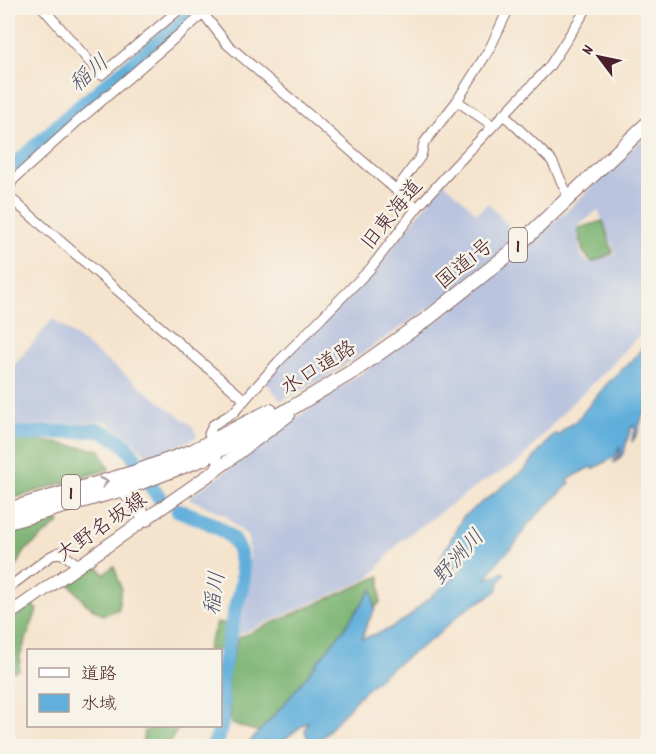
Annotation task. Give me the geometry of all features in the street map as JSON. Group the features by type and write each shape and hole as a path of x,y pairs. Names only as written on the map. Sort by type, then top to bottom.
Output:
{"highway":[{"name":"国道1号","path":"377,354 427,320 509,254 648,123"},
{"name":"水口道路","path":"214,441 239,438 311,397 377,354"},
{"name":"水口道路","path":"8,510 154,472 312,391 377,354"},
{"name":"水口道路","path":"8,522 123,489 136,478"},
{"path":"123,489 146,519"}],"main road":[{"name":"大野名坂線","path":"8,615 216,470 311,397"},
{"path":"216,470 253,420"}],"street":[{"path":"43,8 101,75 181,8"},
{"path":"396,190 421,156 424,143 457,101 490,48 509,8"},
{"name":"旧東海道","path":"214,441 213,425 234,412 278,362 370,269 417,208 502,114 549,67 582,9"},
{"path":"8,190 13,180 204,10 227,44 417,208"},
{"path":"457,101 492,125"},
{"path":"502,114 552,161 569,198"},
{"path":"8,196 245,400"},
{"path":"214,441 218,462 216,470"},
{"path":"8,588 59,552 79,565"}],"shaded area":[{"path":"648,133 648,328 569,406 518,463 484,481 400,541 370,578 238,635 250,558 248,537 225,515 188,498 250,455 248,453 311,407 461,303 571,207","holes":["598,210 616,254 589,263 581,256 577,227"]},
{"path":"444,182 477,213 488,203 519,238 451,293 381,341 325,378 281,401 266,382 279,364 375,270"},
{"path":"53,319 193,427 197,437 150,459 131,439 106,421 8,427 8,360 14,365"}],"green space":[{"path":"603,221 613,253 592,262 583,252 578,228"},
{"path":"8,436 100,450 109,469 8,500"},
{"path":"49,517 60,522 25,551 8,582 8,529"},
{"path":"94,562 104,574 114,566 121,588 119,609 103,615 86,604 68,582"},
{"path":"380,576 380,602 317,676 263,733 231,724 227,677 238,638"},
{"path":"31,604 37,610 20,656 19,670 8,673 8,622"},
{"path":"217,623 225,623 222,649 207,649"},
{"path":"152,727 179,727 167,746 142,746 144,732"}],"water":[{"name":"野洲川","path":"648,339 648,411 643,414 637,434 632,442 633,434 636,432 633,425 624,451 618,459 613,463 619,456 620,446 616,456 569,479 570,483 527,525 516,543 498,561 486,579 504,572 497,591 462,612 435,637 387,671 360,695 315,746 303,746 308,740 305,731 308,721 284,740 280,746 246,746 286,702 372,589 375,609 362,639 387,630 409,617 463,569 460,565 451,569 445,557 440,562 440,559 463,517 524,470 554,434 561,435 562,431 578,419 606,385 637,355"}],"waterway":[{"name":"稲川","path":"8,171 73,112 199,8"},
{"name":"稲川","path":"8,433 99,430 113,437 130,451 159,497"},
{"name":"稲川","path":"178,510 224,532 235,542 240,554 243,582 222,670"},
{"name":"稲川","path":"213,746 220,727"}]}
